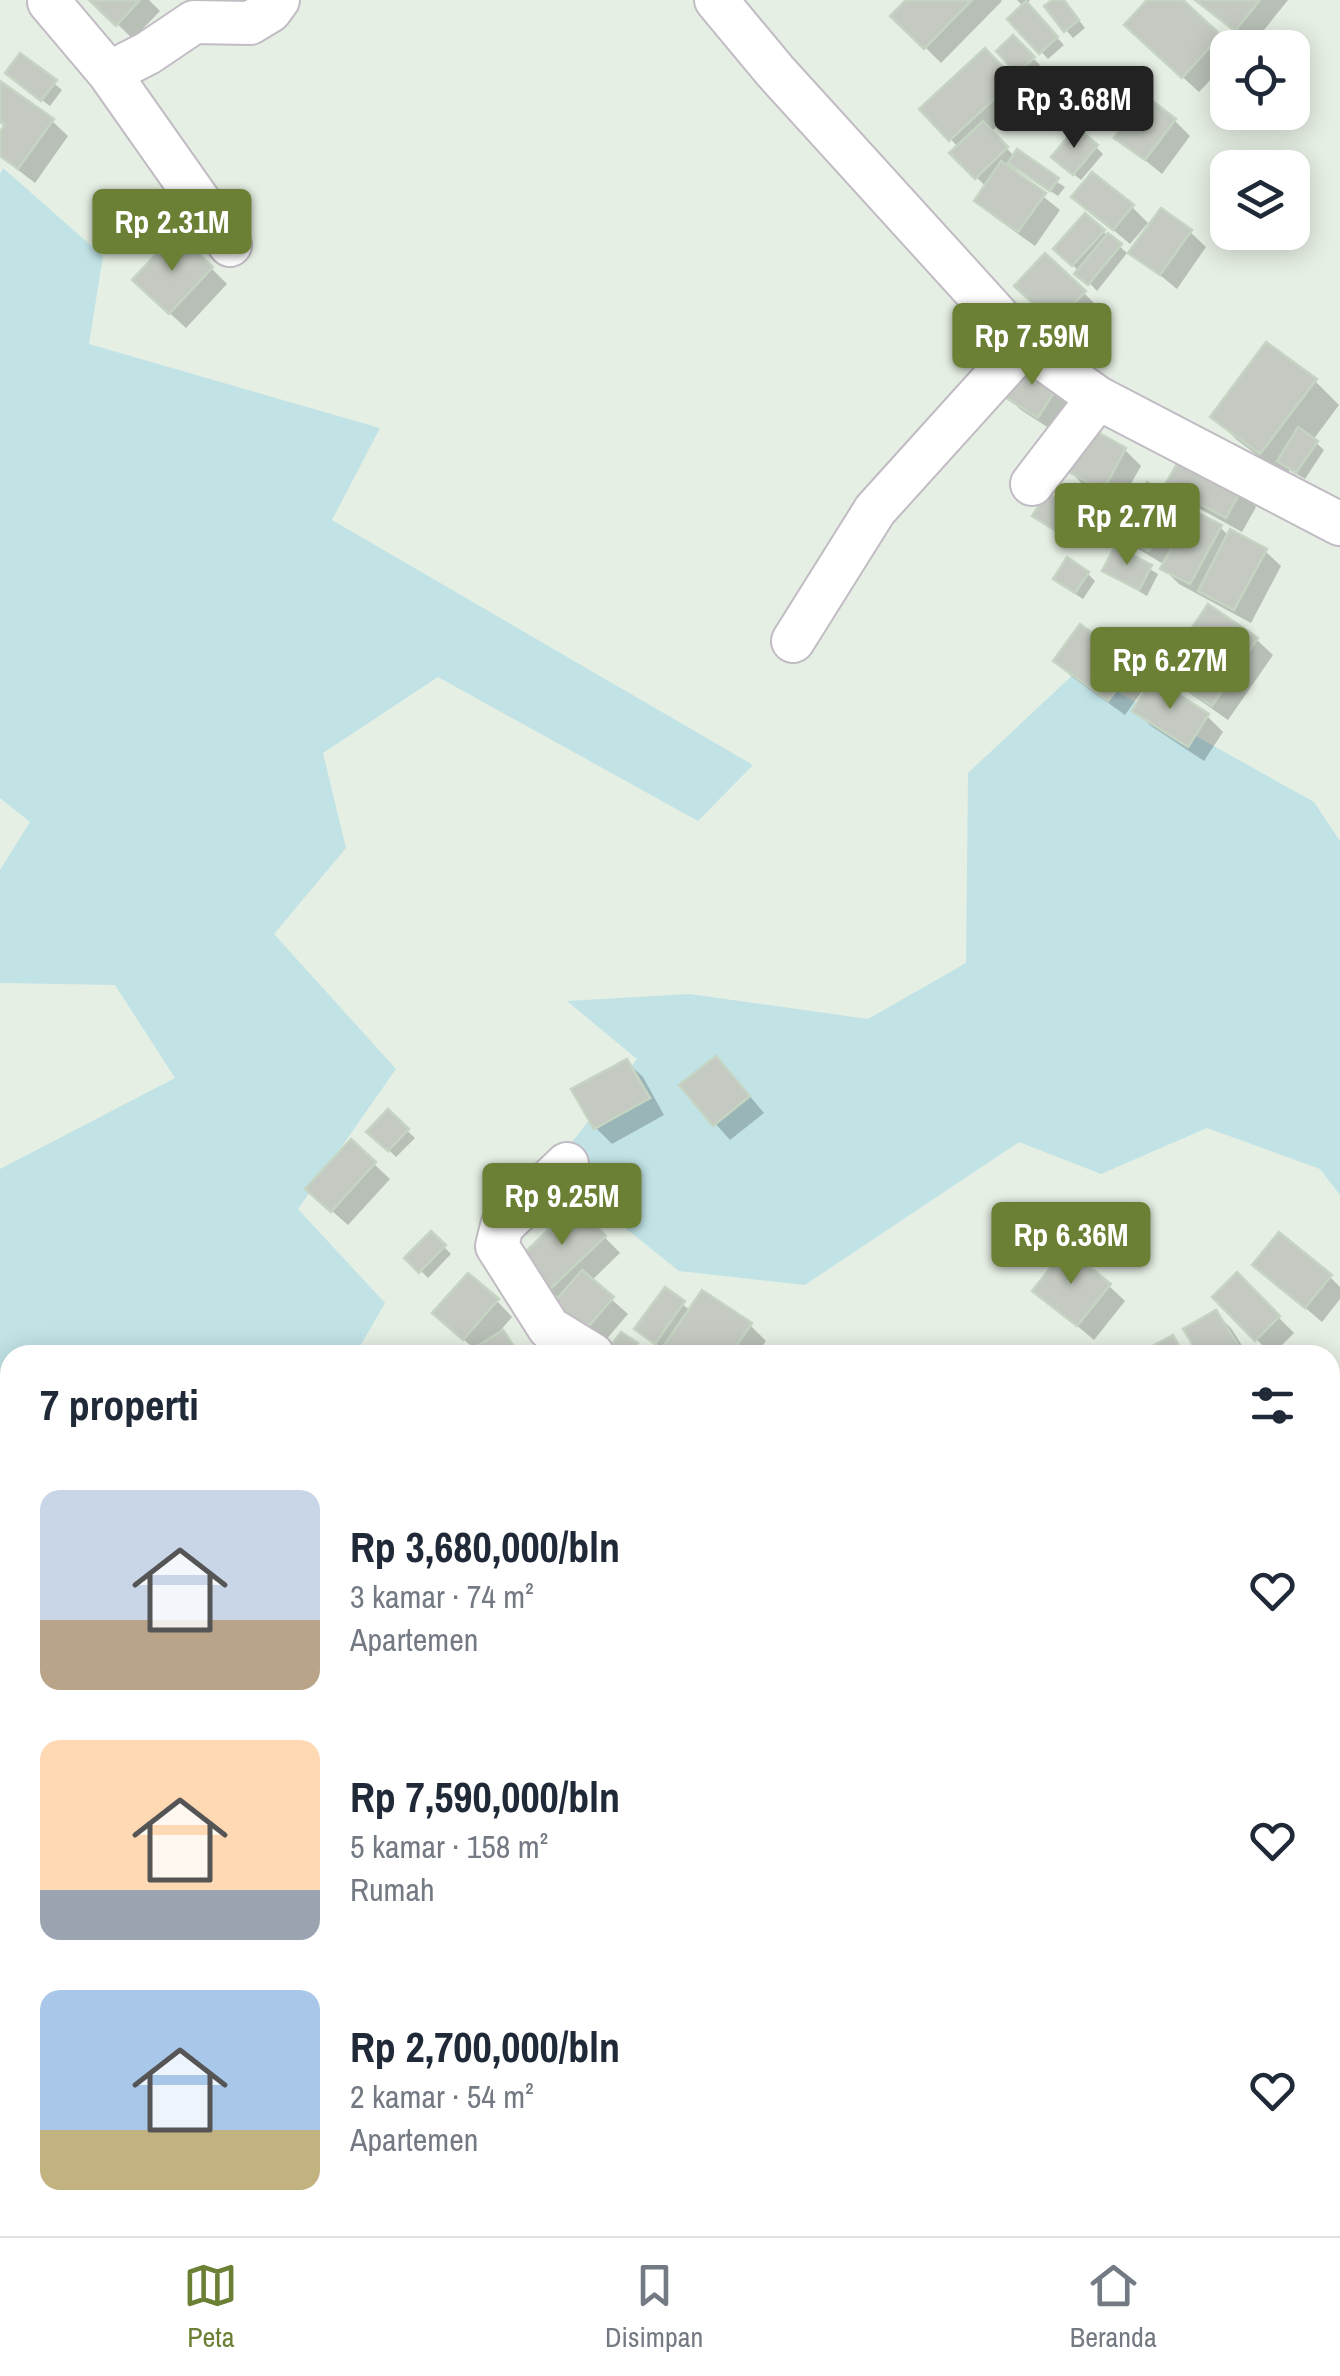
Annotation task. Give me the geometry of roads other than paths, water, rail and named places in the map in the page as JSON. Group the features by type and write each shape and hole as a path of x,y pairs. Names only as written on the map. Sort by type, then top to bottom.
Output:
{"street":[{"path":"108,73 148,53 194,22 250,23 270,11 278,0"},
{"path":"716,0 775,71 1024,344 1098,398 1340,524"},
{"path":"49,2 108,73 230,245"},
{"path":"793,641 875,510 1024,344"},
{"path":"1032,484 1098,398"},
{"path":"567,1164 502,1226 497,1246 549,1328 573,1345"}]}
